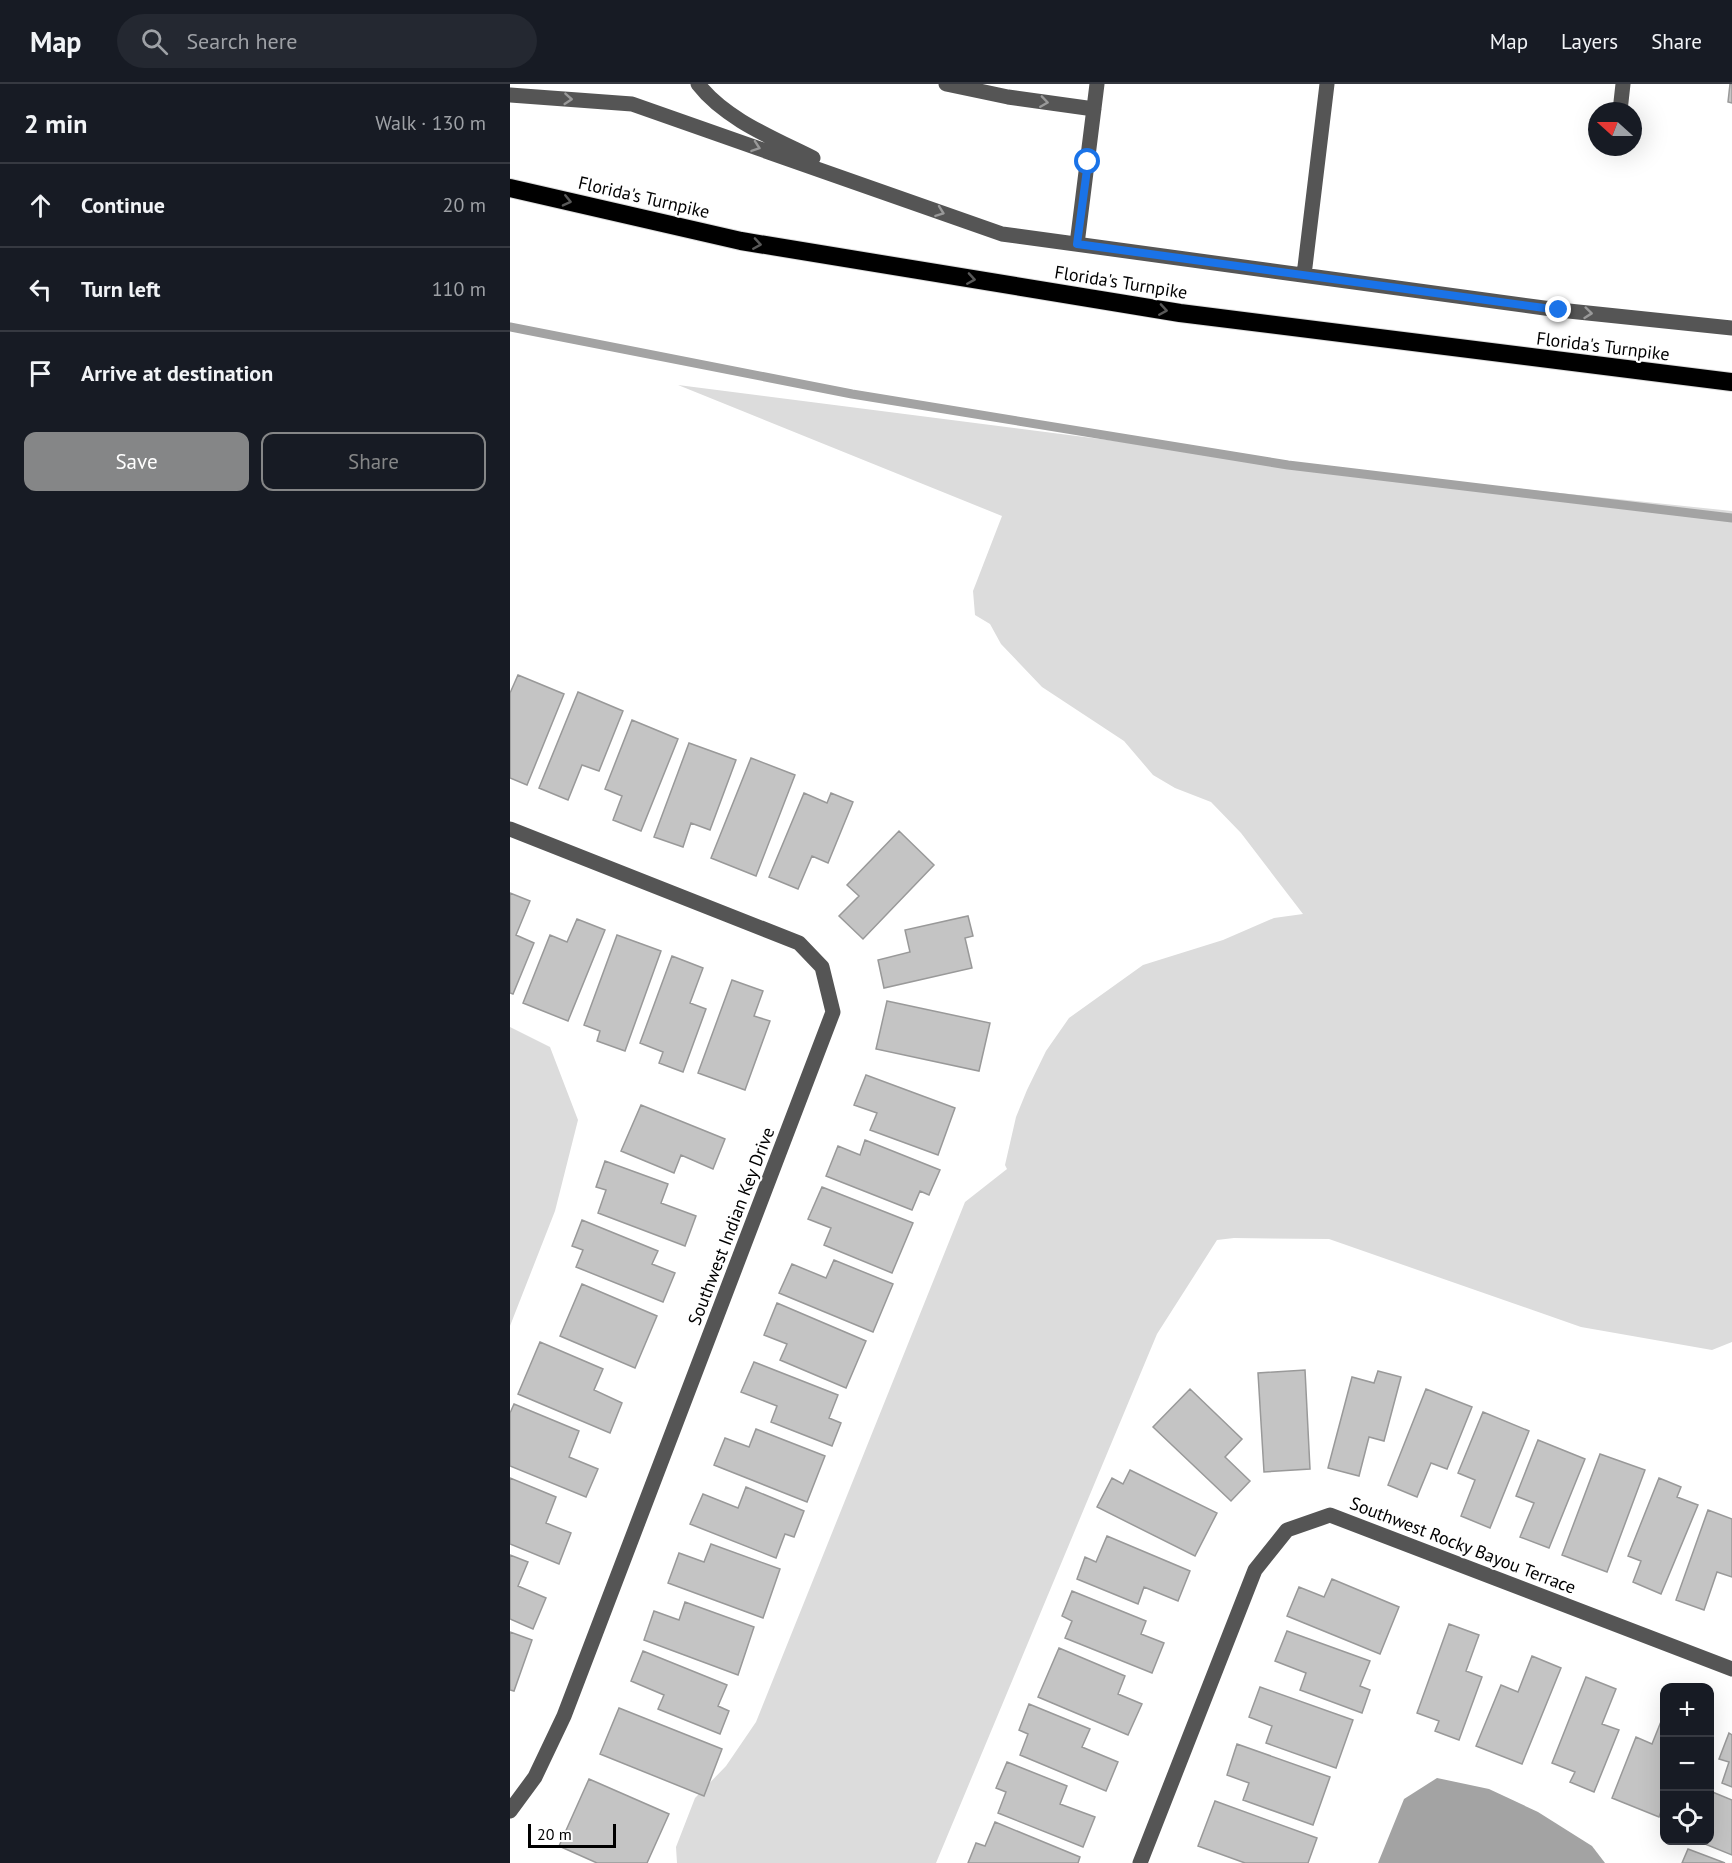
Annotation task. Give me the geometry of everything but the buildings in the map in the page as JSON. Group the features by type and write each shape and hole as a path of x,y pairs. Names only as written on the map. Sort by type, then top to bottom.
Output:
{"highway":[{"name":"Florida's Turnpike","path":"510,188 741,241 1169,311 1732,382"}],"street":[{"path":"698,84 705,94 750,127 867,186"},
{"path":"946,84 1009,91 1094,109"},
{"path":"1077,244 1097,84"},
{"path":"1304,275 1327,84"},
{"path":"1621,102 1623,84"},
{"path":"510,95 632,104 1002,234 1559,310 1732,328"},
{"name":"Southwest Indian Key Drive","path":"510,829 799,943 822,967 833,1012 564,1716 535,1777 510,1811"},
{"name":"Southwest Rocky Bayou Terrace","path":"1140,1863 1255,1570 1287,1530 1330,1515 1732,1669"}],"shaded area":[{"path":"678,385 1351,471 1732,511 1732,1342 1712,1350 1581,1327 1329,1239 1234,1238 1217,1240 1157,1334 936,1863 677,1863 676,1847 695,1798 726,1766 756,1722 965,1202 1007,1169 1005,1165 1016,1117 1046,1051 1069,1018 1143,965 1223,940 1274,918 1303,914 1241,833 1211,802 1175,788 1153,775 1124,741 1042,687 1001,644 990,624 975,615 973,591 1002,516"},
{"path":"510,1027 550,1047 578,1120 555,1211 510,1326"},
{"path":"1437,1778 1489,1789 1538,1812 1592,1846 1605,1863 1378,1863 1404,1799"}],"waterway":[{"path":"510,327 852,394 1288,465 1732,518"}],"route":[{"path":"1088,162 1077,244 1559,310"}]}
